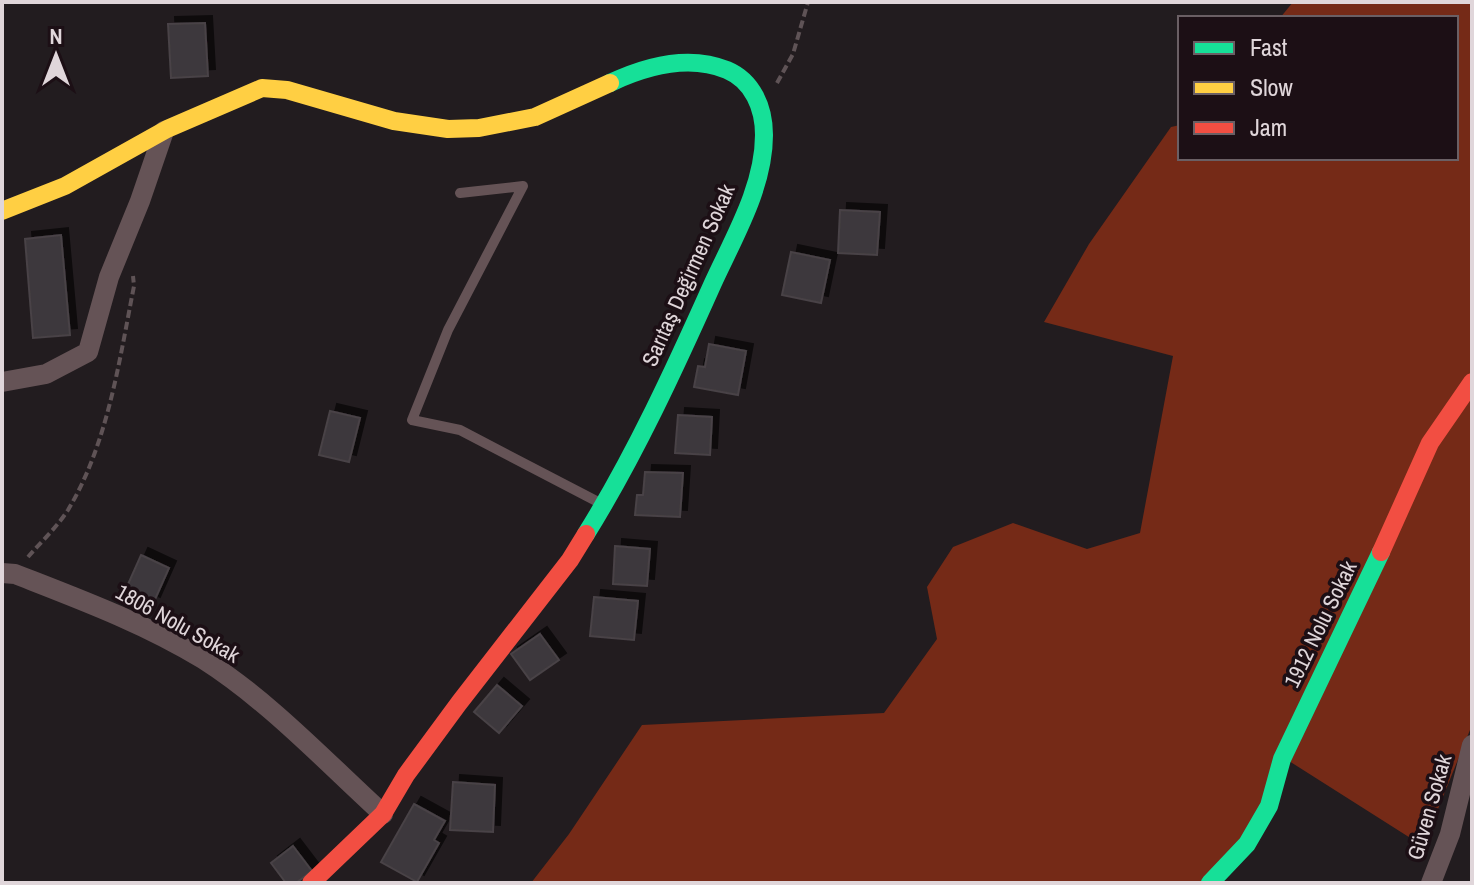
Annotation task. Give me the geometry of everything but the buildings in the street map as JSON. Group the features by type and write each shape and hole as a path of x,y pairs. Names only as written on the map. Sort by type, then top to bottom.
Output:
{"street":[{"path":"2,211 65,186 164,131 262,88 287,90 394,121 448,129 479,128 535,117 639,69 689,62 714,65 733,73 751,89 762,110"},
{"name":"Sarıtaş Değirmen Sokak","path":"311,883 383,814 406,775 459,703 570,560 604,505 690,334 745,213 760,170 764,136 762,110"},
{"path":"2,382 46,374 88,352 109,277 164,131"},
{"name":"1912 Nolu Sokak","path":"1210,883 1247,844 1269,806 1282,759 1430,443 1472,382"},
{"name":"1806 Nolu Sokak","path":"8,574 113,611 203,659 255,697 383,814"},
{"name":"Güven Sokak","path":"1431,883 1450,834 1472,745"},
{"path":"1450,834 1472,797"}],"lane":[{"path":"460,193 523,186 448,330 412,420 460,430 604,505"}],"path":[{"path":"762,110 793,54 808,2"},
{"path":"8,574 67,511 98,449 131,301 133,271"}],"shaded area":[{"path":"1293,2 1472,2 1472,725 1423,846 1289,761 1218,883 531,883 569,834 642,725 884,713 937,639 927,587 953,547 1013,523 1087,549 1140,533 1173,356 1044,322 1089,244 1171,127 1178,125 1178,160 1458,160 1458,16 1282,16"}],"traffic: fast":[{"path":"586,534 654,411 738,230 753,193 763,154 764,135 759,105 744,81 727,70 697,63 667,64 610,83"},
{"path":"1210,883 1247,844 1269,806 1282,759 1381,552"}],"traffic: slow":[{"path":"2,211 65,186 167,129 262,88 287,90 394,121 448,129 479,128 535,117 610,83"}],"traffic: jam":[{"path":"1381,552 1430,443 1472,382"},
{"path":"311,883 383,814 406,775 570,560 586,534"}]}
